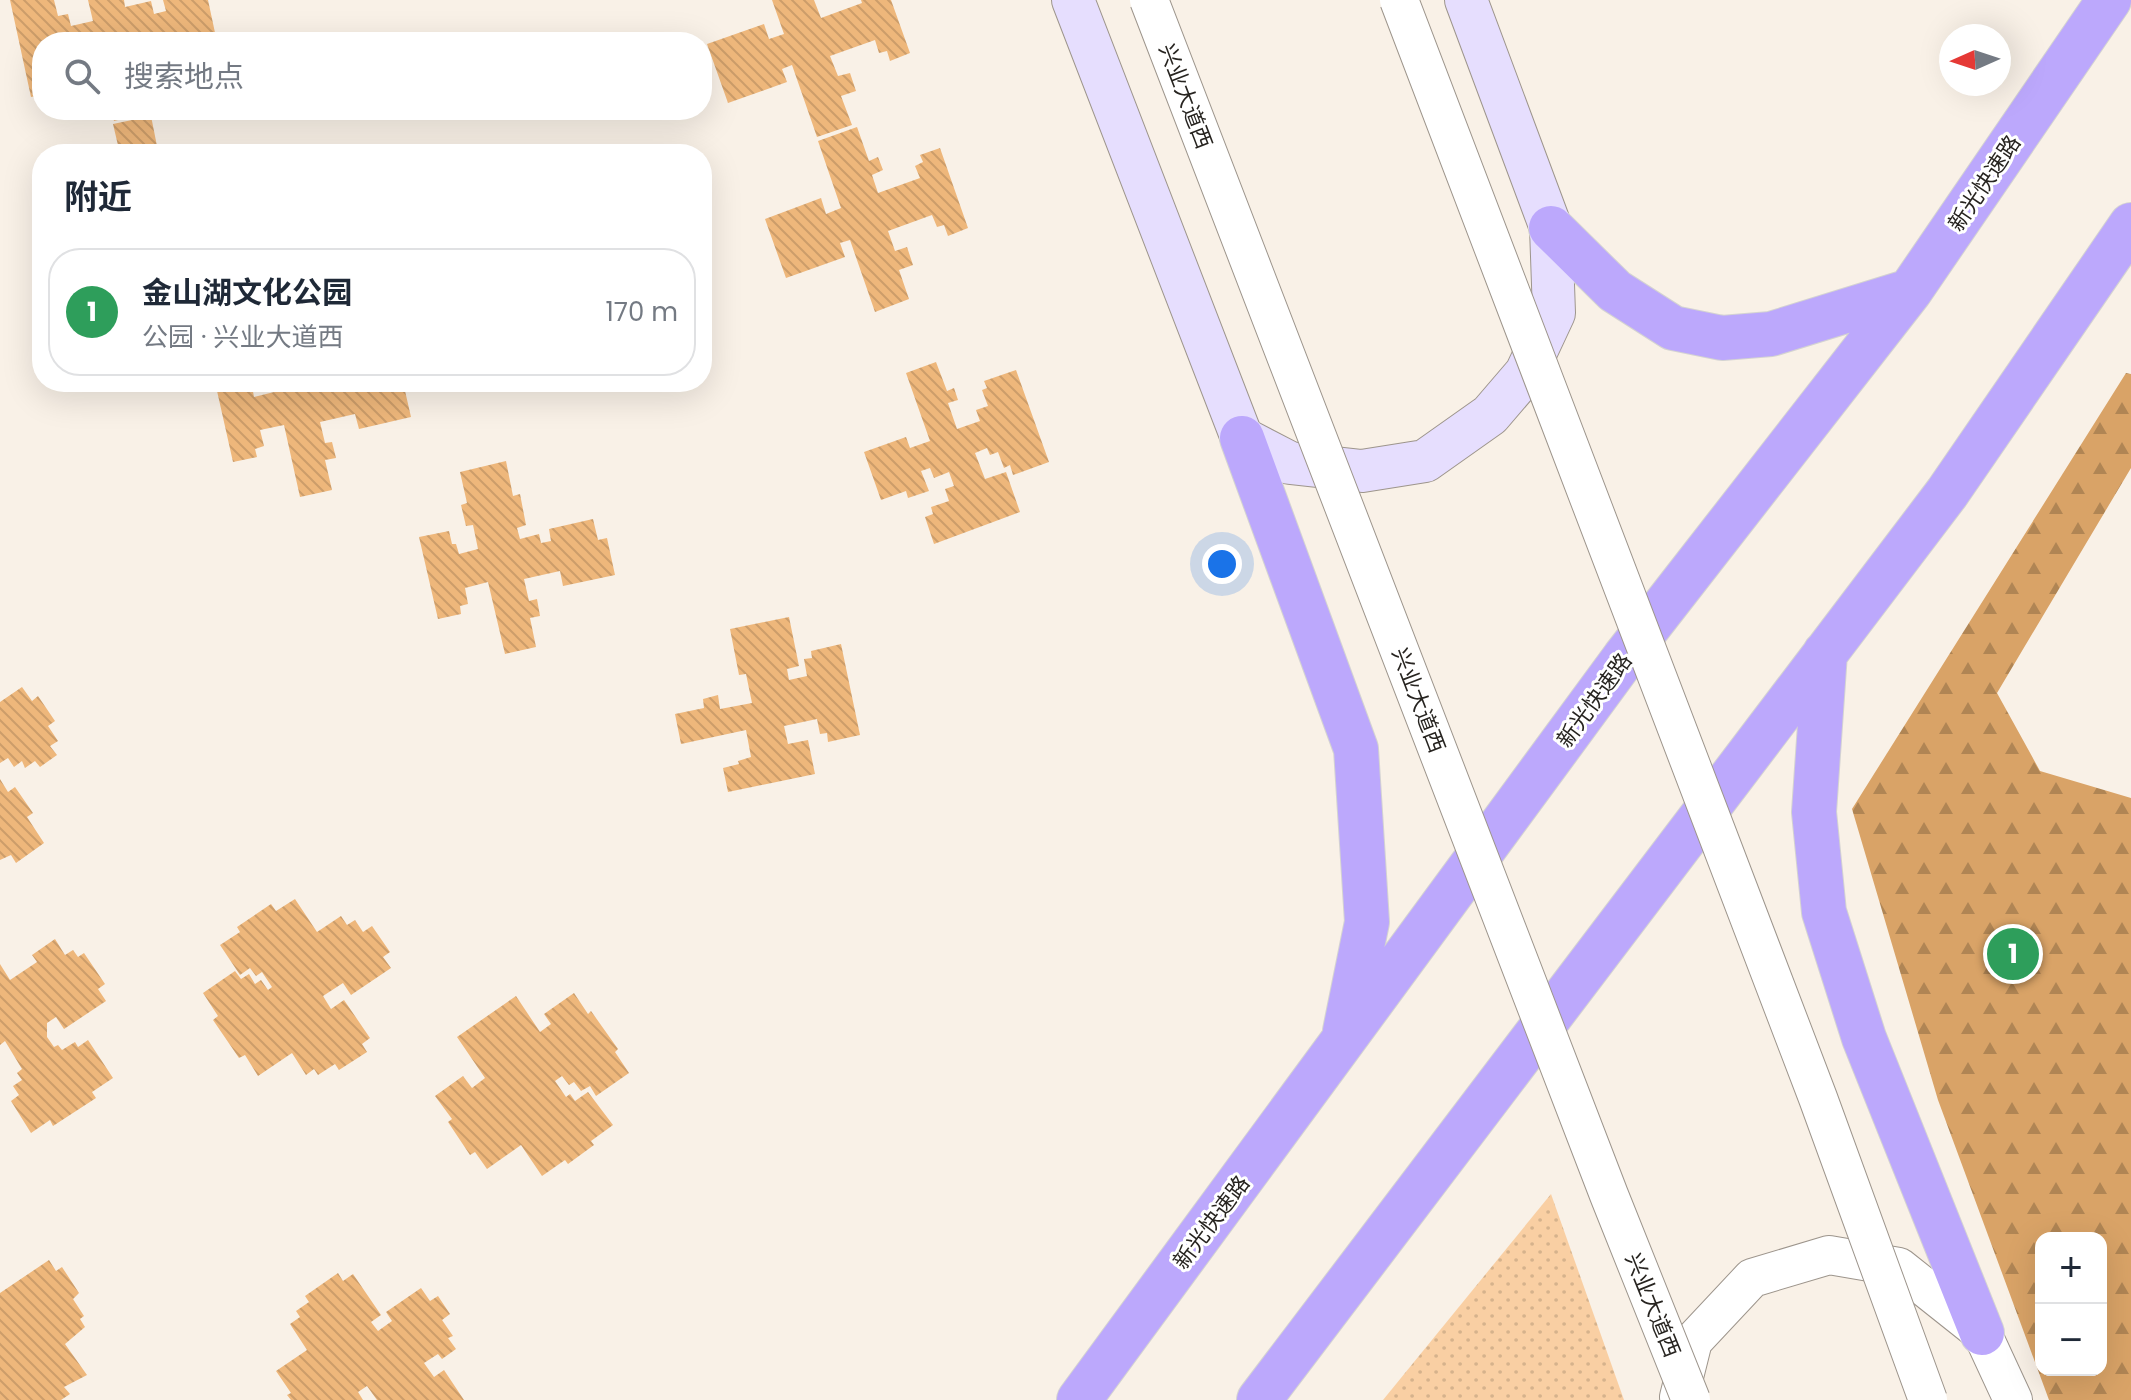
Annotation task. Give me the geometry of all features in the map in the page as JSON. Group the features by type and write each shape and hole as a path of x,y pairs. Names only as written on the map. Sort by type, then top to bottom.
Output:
{"highway":[{"name":"新光快速路","path":"1079,1400 1624,658 1910,291 2109,0"},
{"path":"1259,1400 1947,493 2131,225"},
{"path":"1551,228 1615,291 1661,321 1673,328 1722,338 1771,334 1910,291"},
{"path":"1242,438 1356,749 1367,922 1342,1045"},
{"path":"1825,653 1814,812 1824,912 1864,1038 1982,1333"}],"main road":[{"path":"1073,0 1242,438 1290,463 1362,471 1425,461 1490,415 1526,373 1554,313 1551,228 1466,0"}],"street":[{"name":"兴业大道西","path":"1149,0 1603,1181 1691,1400"},
{"path":"1399,0 1813,1083 1928,1400"},
{"path":"1678,1400 1693,1341 1752,1278 1829,1255 1899,1267 1982,1333 2013,1400"}],"shaded area":[{"path":"1551,1194 1624,1400 1383,1400"}],"green space":[{"path":"2126,373 2131,374 2131,468 1997,693 2040,771 2131,798 2131,1400 2049,1400 2040,1376 2107,1376 2107,1232 2035,1232 2035,1362 1938,1100 1852,809"}],"building":[{"path":"10,0 54,0 58,16 68,14 71,26 93,21 88,0 124,0 125,7 151,1 154,14 166,11 163,0 208,0 215,32 32,32 31,97"},
{"path":"772,0 814,0 821,18 862,3 861,0 891,0 910,53 890,61 887,51 879,53 875,40 830,56 838,76 850,73 856,91 841,96 852,125 817,137 792,65 782,69 787,82 728,103 712,58 712,42 764,24 769,39 784,34"},
{"path":"152,120 157,144 118,144 113,124"},
{"path":"857,127 869,161 878,157 883,170 872,175 878,193 920,178 915,166 923,162 920,155 940,148 968,228 948,236 944,225 937,227 932,215 888,231 895,251 907,247 913,265 899,270 909,299 875,312 850,240 840,243 845,257 786,278 765,219 821,198 826,214 841,208 818,141"},
{"path":"936,362 947,391 954,388 958,400 948,403 957,429 980,421 976,410 988,406 982,390 987,388 984,381 1016,370 1049,462 1013,475 1010,465 1004,468 998,452 990,455 987,448 975,453 985,479 1006,472 1020,512 934,544 925,517 933,514 931,507 949,501 945,489 954,486 949,472 934,478 930,468 921,471 929,491 908,498 906,491 881,500 864,452 906,437 910,448 930,441 906,373"},
{"path":"217,392 253,392 254,397 274,392 405,392 411,417 359,429 355,414 320,422 325,443 332,442 336,458 325,460 332,490 300,497 284,425 260,430 264,446 255,449 257,457 233,462"},
{"path":"506,461 513,496 520,494 526,525 517,528 520,539 539,534 541,543 551,541 549,529 593,519 598,540 607,538 615,575 563,586 560,571 524,579 529,601 537,599 540,616 530,618 536,647 505,654 488,582 465,588 468,604 460,606 461,614 438,619 419,537 449,531 452,544 456,544 459,554 478,549 473,525 466,526 461,505 467,503 460,472"},
{"path":"789,617 799,666 787,669 789,680 807,676 804,659 812,658 811,651 841,644 860,735 828,742 827,733 820,734 817,719 784,726 788,744 808,740 815,774 728,792 723,768 751,757 746,730 681,744 675,714 704,708 703,699 718,695 720,709 752,703 746,674 739,675 730,629"},
{"path":"22,687 32,701 38,696 55,721 48,726 58,741 50,746 57,755 40,767 35,761 25,768 22,761 14,767 8,758 0,763 0,702"},
{"path":"0,779 8,792 15,787 33,813 27,817 44,843 16,863 11,855 0,860"},
{"path":"295,899 317,932 341,916 347,925 355,920 363,932 372,926 390,952 383,957 391,968 351,995 343,983 323,996 331,1009 344,1000 370,1038 362,1044 367,1052 339,1070 335,1064 318,1075 314,1069 306,1075 292,1053 258,1076 245,1055 239,1058 213,1020 218,1016 203,993 235,971 241,979 249,974 255,984 261,980 268,990 272,987 262,972 256,976 250,968 240,975 220,945 240,932 237,927 271,904 276,911"},
{"path":"55,939 65,955 73,950 78,957 84,953 105,984 98,989 106,1001 64,1029 56,1017 47,1023 47,1037 54,1047 58,1045 62,1050 75,1042 78,1047 88,1040 113,1078 92,1092 96,1098 53,1126 50,1120 31,1133 11,1101 19,1095 13,1086 22,1080 17,1073 22,1069 5,1041 0,1045 0,964 10,980 37,962 32,955"},
{"path":"574,993 618,1049 615,1052 629,1073 596,1096 590,1086 581,1091 574,1082 569,1085 562,1076 555,1081 566,1097 570,1094 575,1101 588,1092 613,1125 591,1141 594,1145 568,1164 565,1160 542,1176 521,1145 487,1169 475,1152 470,1155 448,1122 452,1119 435,1096 463,1076 472,1088 485,1078 457,1037 516,996 540,1032 551,1024 544,1014"},
{"path":"49,1260 56,1271 62,1267 79,1293 73,1299 84,1316 80,1319 85,1327 65,1344 87,1375 64,1387 70,1394 61,1400 0,1400 0,1293"},
{"path":"338,1273 343,1281 353,1274 381,1315 371,1322 378,1331 392,1321 386,1312 421,1288 430,1301 438,1296 450,1314 442,1320 453,1336 448,1338 456,1349 442,1359 438,1354 424,1363 434,1377 444,1370 464,1400 377,1400 367,1386 358,1392 363,1400 291,1400 287,1395 291,1393 276,1371 307,1350 290,1324 300,1317 296,1311 309,1302 305,1296"}],"place":[{"name":"金山湖文化公园","path":"2013,954"}]}
